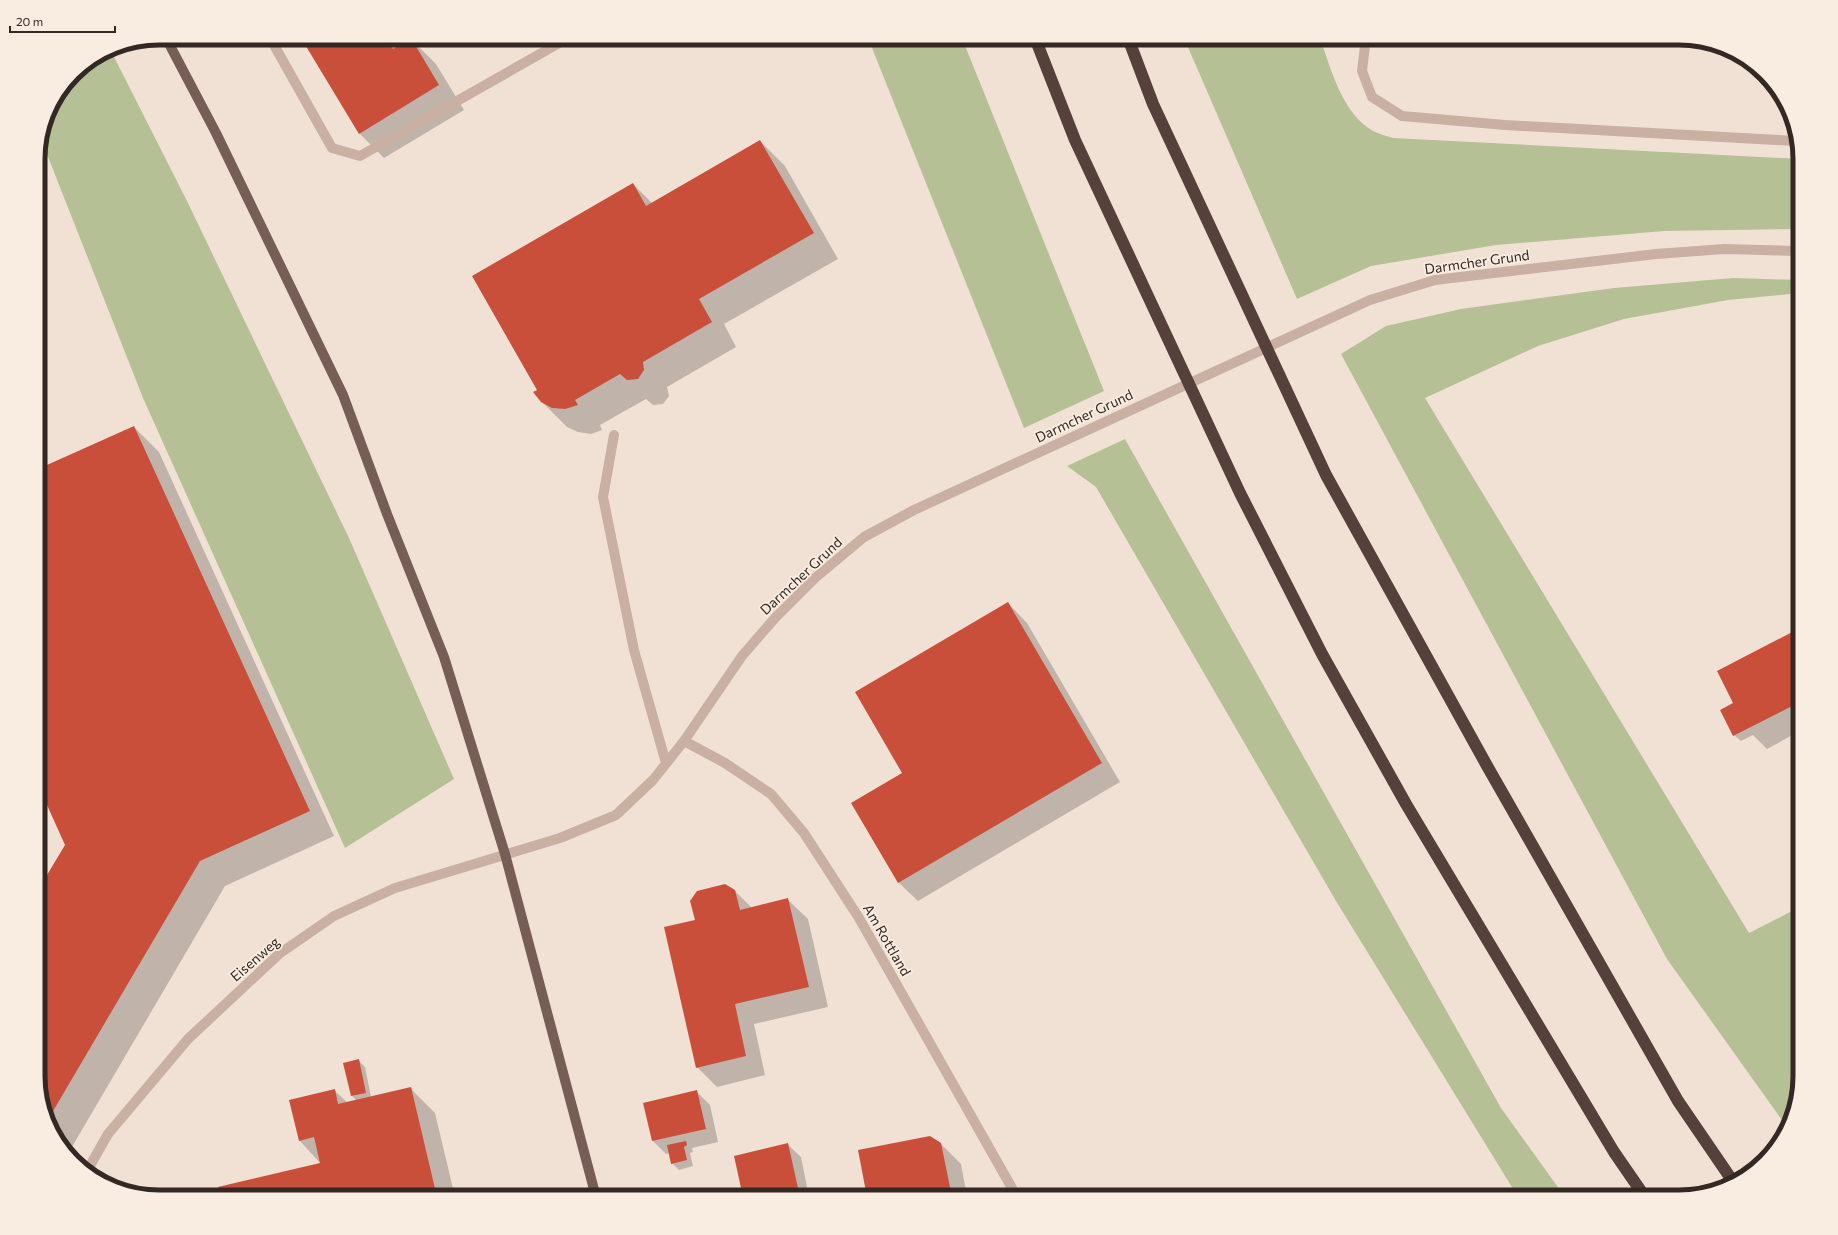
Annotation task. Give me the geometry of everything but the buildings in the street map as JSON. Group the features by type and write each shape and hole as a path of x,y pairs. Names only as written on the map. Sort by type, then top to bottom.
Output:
{"highway":[{"path":"1038,45 1074,140 1240,493 1322,654 1410,811 1614,1152 1640,1190"},
{"path":"1131,45 1153,104 1326,475 1486,764 1674,1094 1730,1177"}],"main road":[{"path":"170,45 219,140 344,395 387,514 444,657 505,854 594,1190"}],"street":[{"path":"274,45 332,148 360,156 556,45"},
{"path":"1365,45 1362,71 1372,97 1402,116 1505,125 1792,141"},
{"name":"Darmcher Grund","path":"505,854 560,838 616,815 653,780 684,742 742,656 775,618 815,578 864,537 914,510 1370,300 1435,280 1633,256 1724,249 1793,250"},
{"path":"614,435 603,497 634,650 666,763"},
{"name":"Am Rottland","path":"684,742 725,763 771,794 804,833 859,918 1013,1190"},
{"name":"Eisenweg","path":"90,1166 108,1134 188,1040 279,954 334,916 396,888 505,854"}],"green space":[{"path":"871,45 965,45 1104,391 1024,428"},
{"path":"1187,45 1322,45 1333,76 1353,113 1362,123 1373,131 1393,138 1793,159 1793,229 1664,231 1496,245 1371,266 1297,299"},
{"path":"113,55 187,201 349,538 454,779 345,848 143,398 45,150 49,130 64,96 84,73 102,60"},
{"path":"1733,278 1793,280 1793,294 1728,300 1624,319 1538,346 1425,398 1749,933 1793,911 1793,1076 1789,1105 1783,1121 1667,959 1341,354 1386,326 1461,309 1614,288"},
{"path":"1125,439 1501,1108 1560,1190 1514,1190 1336,901 1096,487 1067,466"}]}
